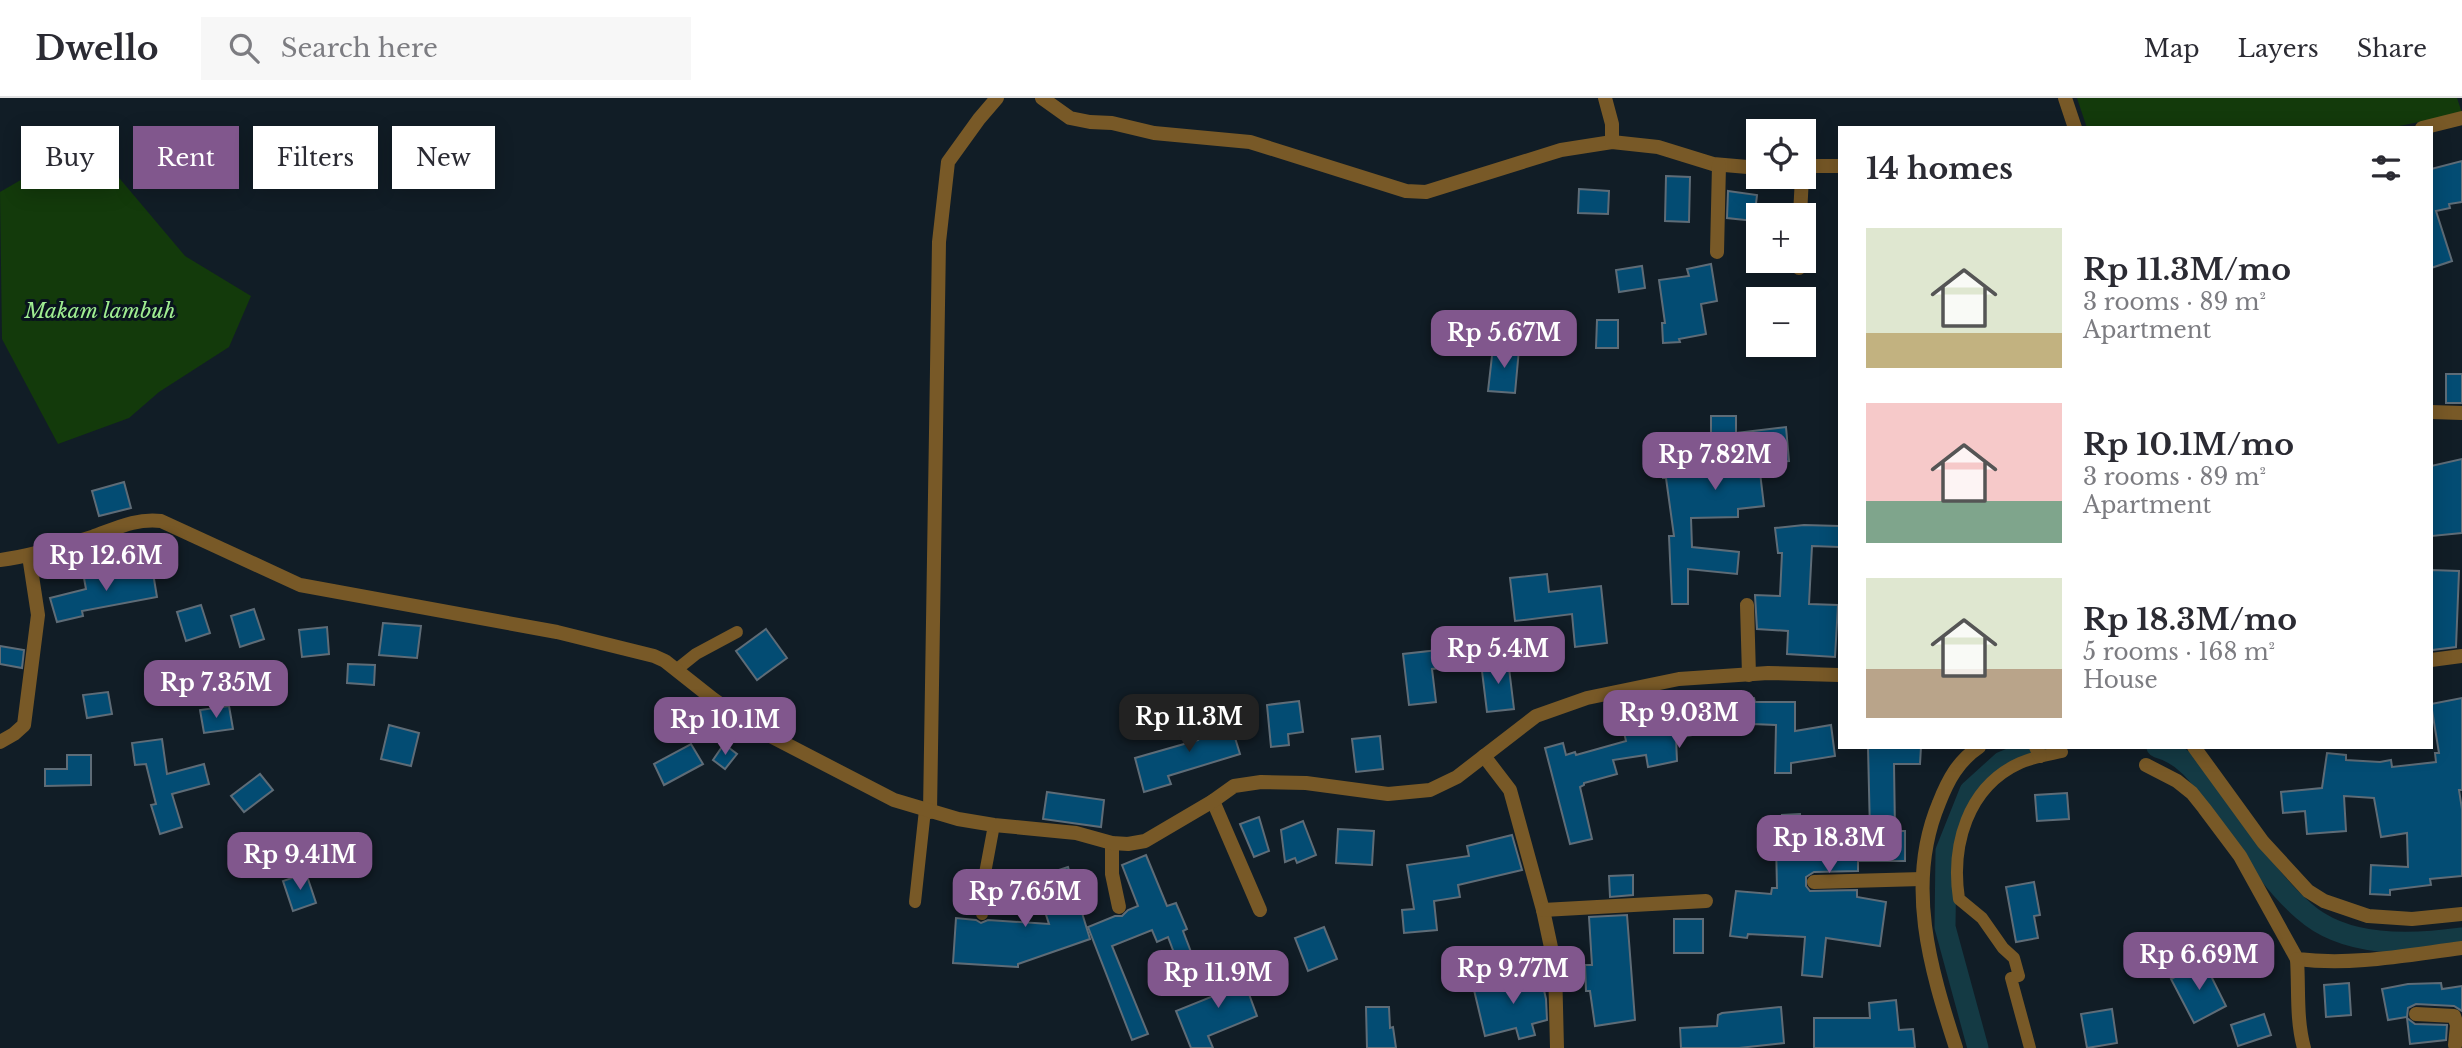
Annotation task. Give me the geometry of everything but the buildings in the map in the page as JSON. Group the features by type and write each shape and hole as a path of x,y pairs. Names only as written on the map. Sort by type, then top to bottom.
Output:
{"street":[{"path":"928,811 939,242 948,162 997,98"},
{"path":"1042,98 1070,118 1112,123 1154,133 1250,142 1406,191 1426,192 1561,150 1612,142 1658,147 1719,165 1746,167"},
{"path":"1605,98 1612,124 1612,142"},
{"path":"2065,98 2074,126"},
{"path":"2430,126 2462,118"},
{"path":"1717,253 1719,165"},
{"path":"1816,166 1838,166"},
{"path":"2433,412 2462,413"},
{"path":"0,559 29,556 125,524 161,521 300,585 557,632 654,656 753,727 894,800 928,811 994,825 1076,833 1112,843 1145,841 1234,786 1261,782 1306,783 1388,794 1430,790 1457,777 1509,734 1536,716 1587,698 1679,679 1749,675 1838,675"},
{"path":"0,742 24,725 38,615 29,556"},
{"path":"1747,606 1749,675"},
{"path":"2433,660 2462,656"},
{"path":"1956,1048 1925,933 1922,879 1930,824 1948,781 1960,763 1977,749"},
{"path":"2195,749 2261,843 2308,891 2324,901 2368,916 2412,919 2462,914"},
{"path":"1484,756 1510,790 1544,910 1555,965 1557,1048"},
{"path":"2146,765 2177,781 2192,793 2242,855 2297,959 2300,990 2299,1029 2304,1048"},
{"path":"1213,801 1260,910"},
{"path":"1112,843 1112,874 1119,907"},
{"path":"2242,855 2261,843"},
{"path":"1814,882 1922,879"},
{"path":"1544,910 1706,901"},
{"path":"2297,959 2361,961 2462,948"},
{"path":"2416,1014 2455,1016 2459,1044 2440,1048"}],"lane":[{"path":"677,670 696,654 737,632"},
{"path":"2031,1048 2011,978 2019,976 2014,958 2003,948 1982,918 1959,898 1957,856 1959,838 1980,796 2005,771 2038,752 2062,752"},
{"path":"915,902 928,811"},
{"path":"982,914 983,884 994,825"}],"green space":[{"path":"2077,98 2457,98 2462,113 2400,126 2086,126"},
{"name":"Makam lambuh","path":"119,178 185,256 251,296 229,347 159,392 129,418 58,444 2,339 0,192 21,180 21,189 119,189"}],"waterway":[{"path":"1978,1048 1945,927 1946,851 1970,791 2002,762 2034,749"},
{"path":"2164,749 2183,760 2197,774 2279,886 2320,923 2339,932 2379,941 2422,942 2462,938"}]}
